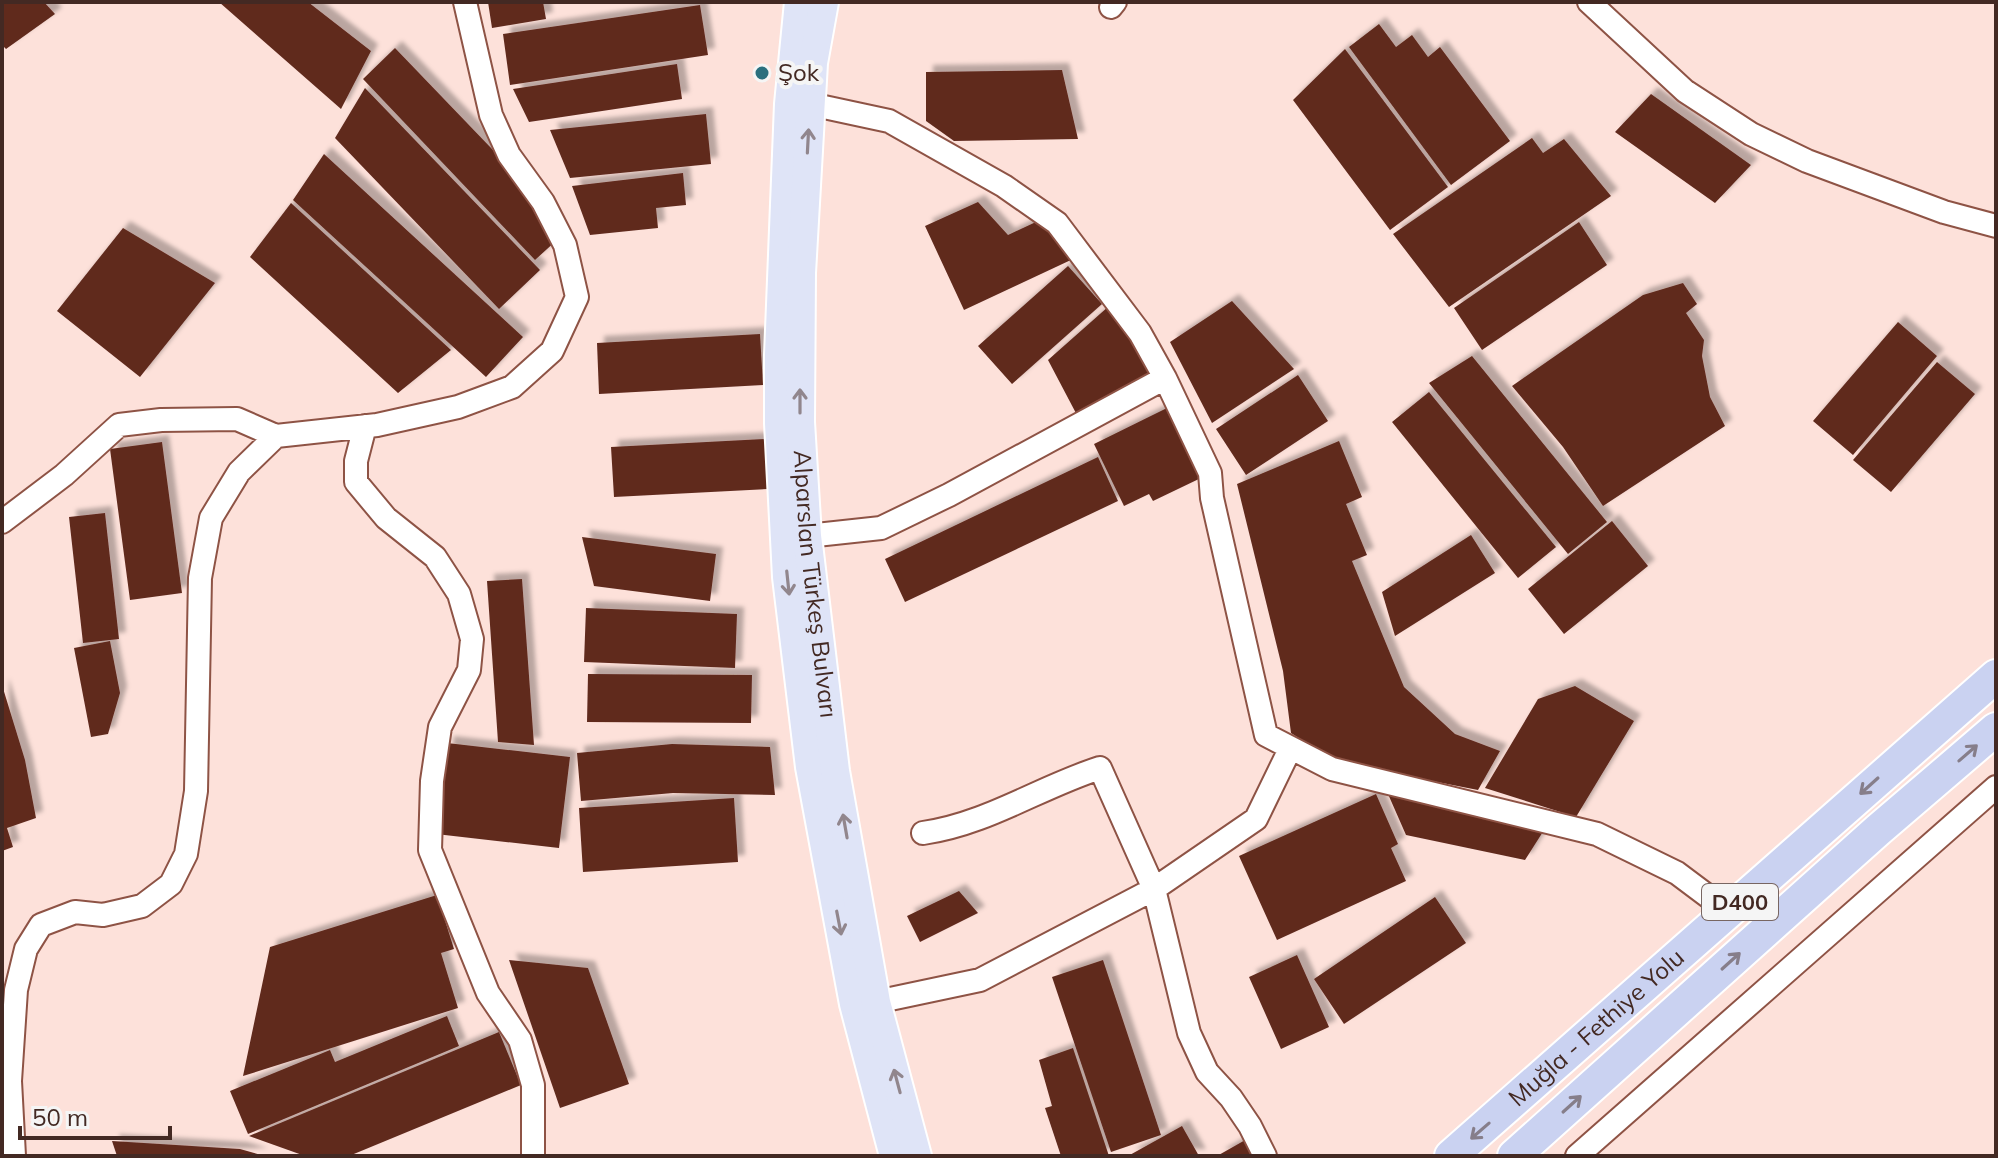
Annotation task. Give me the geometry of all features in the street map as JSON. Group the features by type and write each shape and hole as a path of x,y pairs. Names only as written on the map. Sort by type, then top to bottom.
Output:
{"highway":[{"name":"Muğla - Fethiye Yolu","path":"1451,1156 1996,676"},
{"name":"Muğla - Fethiye Yolu","path":"1514,1156 1878,830 1996,729"}],"main road":[{"name":"Alparslan Türkeş Bulvarı","path":"799,2 789,104 779,355 779,423 787,577 810,767 854,1004 894,1156"},
{"name":"Alparslan Türkeş Bulvarı","path":"824,2 813,63 801,273 800,422 807,536 835,771 876,1002 917,1156"}],"street":[{"path":"2,522 64,475 119,425 161,420 237,419 276,436 365,426 458,407 512,387 552,351 577,297 565,245 543,202 509,155 491,115 465,2"},
{"path":"1589,2 1685,91 1751,134 1807,161 1944,212 1996,226"},
{"path":"810,104 889,121 1004,186 1057,223 1140,333 1210,473 1212,498 1266,735 1332,769 1597,834 1677,873 1729,912"},
{"path":"807,536 881,528 949,495 1165,378"},
{"path":"365,426 356,461 356,482 386,518 435,557 459,594 472,639 469,670 440,727 432,781 430,850 488,993 520,1040 533,1085 533,1156"},
{"path":"14,1156 10,1081 16,990 26,949 41,925 75,912 103,915 142,906 171,884 186,854 196,791 200,578 211,518 239,472 276,436"},
{"path":"876,1002 980,980 1154,889 1256,819 1290,749"},
{"path":"923,833 952,829 1100,768 1154,889 1189,1033 1207,1072 1231,1098 1265,1156"},
{"path":"1577,1156 1996,787"}],"building":[{"path":"2,2 44,2 55,14 6,49 2,45"},
{"path":"219,2 308,2 371,51 341,109"},
{"path":"488,2 543,2 546,19 492,28"},
{"path":"700,5 708,55 510,85 503,34"},
{"path":"1379,24 1396,47 1412,35 1428,57 1440,47 1510,141 1451,185 1349,47"},
{"path":"395,48 517,175 558,239 535,260 363,79"},
{"path":"1345,49 1448,187 1390,230 1293,100"},
{"path":"677,64 682,99 529,122 513,89"},
{"path":"1062,70 1078,139 954,141 926,121 926,72"},
{"path":"365,88 540,270 499,309 335,138"},
{"path":"1651,94 1751,165 1715,203 1615,132"},
{"path":"706,114 711,164 570,178 550,130"},
{"path":"1532,138 1543,153 1564,139 1611,196 1449,307 1393,234"},
{"path":"324,154 523,337 486,377 293,200"},
{"path":"683,173 686,205 656,208 658,228 590,235 572,186"},
{"path":"978,202 1008,235 1038,221 1073,259 964,310 925,226"},
{"path":"291,203 451,350 398,393 250,257"},
{"path":"1579,222 1607,265 1482,350 1454,308"},
{"path":"123,228 215,283 140,377 57,311"},
{"path":"1068,266 1102,304 1012,384 978,346"},
{"path":"1683,283 1697,304 1686,313 1704,340 1702,356 1710,397 1725,426 1603,506 1563,447 1512,386 1643,295"},
{"path":"1232,301 1294,369 1212,423 1170,342"},
{"path":"1109,306 1157,372 1078,417 1048,360"},
{"path":"1898,322 1937,356 1853,455 1813,421"},
{"path":"760,334 763,385 599,394 597,343"},
{"path":"1472,356 1607,522 1568,554 1429,383"},
{"path":"1937,362 1975,394 1891,492 1853,460"},
{"path":"1298,375 1328,421 1246,475 1216,429"},
{"path":"1429,392 1556,547 1518,578 1392,422"},
{"path":"1169,407 1203,477 1153,501 1149,494 1124,506 1094,444"},
{"path":"766,439 768,489 614,497 611,447"},
{"path":"1339,441 1362,497 1346,504 1367,555 1352,561 1404,687 1455,734 1500,751 1478,790 1335,762 1291,733 1283,671 1237,484"},
{"path":"162,442 182,593 130,600 110,449"},
{"path":"1098,457 1118,501 905,602 885,559"},
{"path":"105,513 119,639 83,643 69,517"},
{"path":"1612,521 1648,566 1564,634 1528,589"},
{"path":"1471,535 1495,573 1395,636 1382,592"},
{"path":"582,537 716,554 710,601 594,586"},
{"path":"522,579 534,745 498,742 487,581"},
{"path":"586,608 737,614 735,668 584,662"},
{"path":"110,641 120,693 108,734 91,737 74,648"},
{"path":"588,674 752,675 751,723 587,722"},
{"path":"2,685 25,760 36,818 7,828 13,847 2,851"},
{"path":"1575,686 1634,721 1576,817 1485,788 1538,699"},
{"path":"447,743 570,757 559,848 436,834"},
{"path":"672,744 770,747 775,795 673,793 581,801 577,753"},
{"path":"1376,794 1398,844 1391,848 1406,881 1277,940 1239,856"},
{"path":"1388,794 1546,827 1525,860 1406,835"},
{"path":"734,798 738,862 583,872 579,808"},
{"path":"959,891 978,913 920,942 907,916"},
{"path":"437,895 454,949 441,953 458,1008 243,1076 270,947"},
{"path":"1435,897 1466,943 1344,1024 1314,979"},
{"path":"1297,955 1329,1027 1281,1049 1249,977"},
{"path":"509,960 588,968 629,1084 560,1108"},
{"path":"1103,960 1161,1135 1111,1152 1052,977"},
{"path":"447,1016 459,1046 248,1134 230,1091 330,1050 335,1062"},
{"path":"499,1032 521,1085 349,1156 305,1156 249,1136"},
{"path":"1073,1048 1109,1156 1061,1156 1045,1108 1052,1106 1039,1060"},
{"path":"1182,1126 1199,1156 1128,1156"},
{"path":"1247,1139 1256,1156 1217,1156"},
{"path":"112,1141 240,1149 261,1155 117,1156"}],"place":[{"name":"Şok","path":"762,73"}]}
